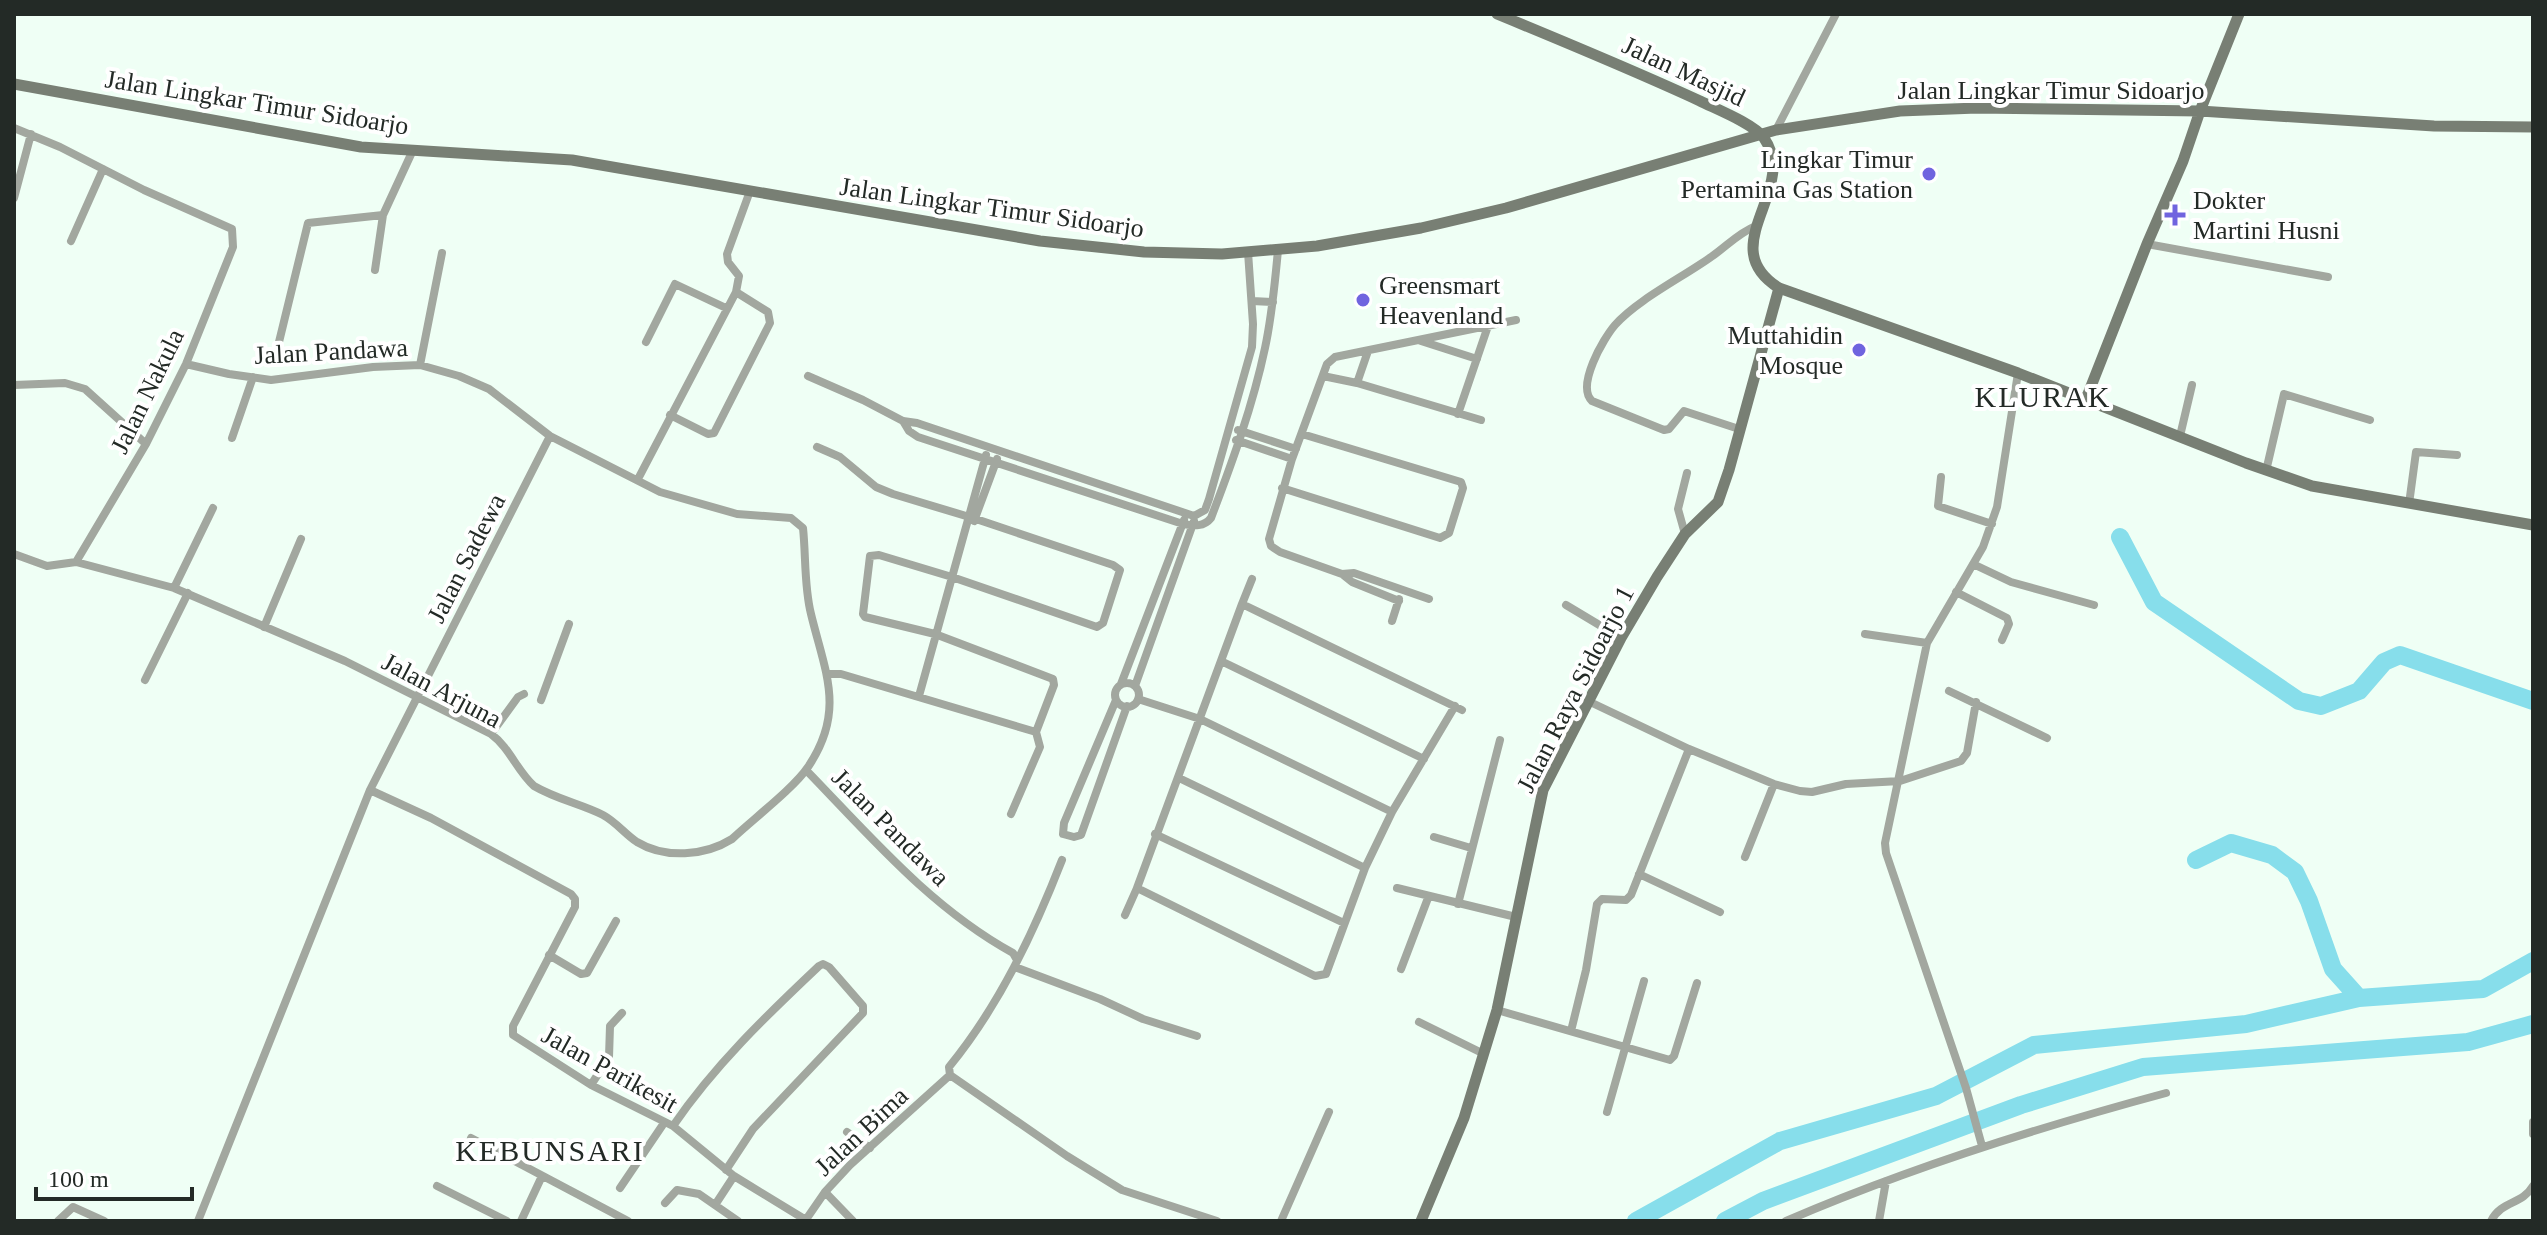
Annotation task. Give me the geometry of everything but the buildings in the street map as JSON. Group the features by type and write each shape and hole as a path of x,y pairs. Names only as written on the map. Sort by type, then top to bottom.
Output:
{"street":[{"name":"Jalan Masjid","path":"1497,14 1623,65 1718,110 1762,135"},
{"path":"1776,130 1836,14"},
{"path":"2086,399 2239,14"},
{"name":"Jalan Lingkar Timur Sidoarjo","path":"14,84 361,147 572,160 1040,241 1144,252 1222,254 1317,246 1421,228 1492,211 1776,130 1915,110 2200,111 2434,126 2533,127"},
{"path":"14,128 103,169 71,241"},
{"path":"14,198 31,134"},
{"path":"1762,135 1772,157 1773,176 1752,248 1755,261 1765,278 1779,288 2018,373 2266,471 2312,486 2533,525"},
{"path":"375,270 383,215 413,150"},
{"name":"Jalan Nakula","path":"76,562 146,444 186,364 233,247 232,229 103,169"},
{"path":"638,479 736,292 739,276 728,262 727,254 750,191"},
{"path":"279,342 308,223 383,215"},
{"path":"1739,429 1684,411 1669,429 1664,430 1592,401 1585,388 1596,357 1615,325 1738,235 1756,226"},
{"path":"2147,244 2328,277"},
{"path":"903,421 913,435 1205,524 1211,518 1242,431 1265,349 1278,250"},
{"path":"1138,699 1127,706 1081,835 1066,835 1062,829 1116,700 1115,691 1121,684 1189,520 1206,506 1252,347 1248,252"},
{"path":"420,365 442,253"},
{"path":"646,342 675,284 726,308"},
{"name":"Jalan Raya Sidoarjo 1","path":"1421,1221 1464,1118 1497,1010 1543,790 1621,638 1685,534 1718,502 1779,288"},
{"path":"670,415 708,434 714,433 770,323 768,312 736,292"},
{"path":"1252,301 1273,302"},
{"path":"1399,601 1271,546 1269,539 1282,488 1328,362 1332,358 1516,320"},
{"path":"1253,324 1269,325"},
{"path":"1458,414 1488,326"},
{"path":"1418,340 1477,359"},
{"path":"1252,347 1265,349"},
{"path":"1357,383 1368,351"},
{"name":"Jalan Pandawa","path":"186,364 253,377 289,379 373,367 420,365 459,376 489,389 550,436 660,492 737,514 791,518 801,524 810,614 828,674 831,700 827,727 806,770 916,883 951,914 1013,953 1016,964 1143,1019 1197,1036"},
{"path":"1981,1142 1885,843 1927,643 1973,564 1992,524 2018,373"},
{"path":"808,376 903,421 967,440 1189,520"},
{"path":"1323,376 1481,420"},
{"path":"232,438 253,377"},
{"path":"14,385 65,383 85,389 146,444"},
{"path":"2180,436 2192,385"},
{"path":"2266,471 2284,394 2370,420"},
{"path":"1228,432 1242,431 1296,449"},
{"path":"1228,432 1238,441 1292,459"},
{"path":"1282,488 1440,538 1449,533 1463,488 1461,482 1302,434"},
{"name":"Jalan Sadewa","path":"198,1221 370,790 419,699 550,436"},
{"path":"963,450 967,440"},
{"path":"817,447 840,457 884,491 1118,568 1120,573 1103,623 1097,627 952,577 875,554 869,558 863,616 935,634 1052,677 1054,685 1036,732 1040,747 1011,814"},
{"path":"971,521 988,448"},
{"path":"919,696 952,577 999,452"},
{"path":"2409,504 2416,452 2457,455"},
{"path":"1685,534 1678,509 1687,473"},
{"path":"1941,477 1938,506 1992,524"},
{"path":"174,588 213,508"},
{"path":"1135,686 1189,520"},
{"path":"264,627 301,539"},
{"name":"Jalan Arjuna","path":"14,554 47,566 76,562 174,588 345,661 491,734 505,746 526,780 534,786 602,815 644,845 670,853 712,849 732,839 806,770"},
{"path":"1973,564 2036,590 2094,605"},
{"path":"1342,574 1354,573 1429,599"},
{"path":"1125,915 1252,579"},
{"path":"1392,621 1403,590"},
{"path":"1956,592 2007,618 2009,624 2002,640"},
{"path":"145,680 188,593"},
{"path":"1137,888 1318,976 1326,974 1365,868 1392,812 1459,708 1242,604"},
{"path":"1566,605 1621,638"},
{"path":"541,700 569,624"},
{"path":"1865,634 1927,643"},
{"path":"1221,661 1424,759"},
{"path":"828,674 841,674 1036,732"},
{"path":"1121,684 1135,686 1138,699"},
{"path":"1949,691 2047,738"},
{"path":"491,734 518,697 524,694"},
{"path":"1138,699 1200,719 1392,812"},
{"path":"1116,700 1127,706"},
{"path":"1588,701 1689,749 1774,784 1812,792 1846,784 1900,781 1964,758 1976,702"},
{"path":"1458,904 1500,740"},
{"path":"1571,1031 1586,970 1597,904 1602,899 1628,899 1689,749"},
{"path":"1179,778 1365,868"},
{"path":"1745,857 1774,784"},
{"name":"Jalan Parikesit","path":"370,790 431,818 573,896 575,907 513,1026 513,1035 591,1085 668,1125 730,1173 806,1220"},
{"path":"1073,803 1090,809"},
{"path":"1155,834 1344,923"},
{"path":"1434,837 1471,848"},
{"path":"1062,860 1044,907 1016,964 967,1045 949,1067 950,1075 1107,1181 1133,1194 1217,1221"},
{"path":"1639,874 1720,912"},
{"path":"1397,888 1516,917"},
{"path":"1401,969 1428,898"},
{"path":"549,955 585,974 616,921"},
{"path":"620,1188 668,1125 740,1043 823,964 863,1006 863,1013 753,1129 715,1205"},
{"path":"1607,1112 1644,981"},
{"path":"1497,1010 1667,1060 1674,1058 1697,983"},
{"path":"591,1085 609,1057 610,1026 622,1013"},
{"path":"1419,1022 1484,1054"},
{"name":"Jalan Bima","path":"806,1220 825,1192 950,1075"},
{"path":"1786,1221 1981,1142 2166,1093"},
{"path":"1281,1221 1329,1112"},
{"path":"2533,1122 2533,1134"},
{"path":"847,1132 870,1148"},
{"path":"471,1138 628,1221"},
{"path":"521,1221 542,1176"},
{"path":"1879,1221 1886,1181"},
{"path":"437,1186 502,1220"},
{"path":"2491,1221 2498,1209 2530,1198 2533,1186"},
{"path":"665,1203 677,1190 699,1194 738,1221"},
{"path":"825,1192 853,1221"},
{"path":"58,1221 73,1207 104,1221"},
{"path":"1183,1221 1185,1211"}],"waterway":[{"path":"2120,537 2154,602 2299,701 2321,706 2359,691 2384,662 2400,655 2533,701"},
{"path":"2196,860 2231,843 2272,855 2295,872 2309,901 2333,969 2359,998"},
{"path":"1636,1221 1780,1141 1936,1096 2034,1045 2246,1024 2359,998 2483,989 2533,961"},
{"path":"1725,1221 1763,1201 2021,1105 2143,1067 2468,1042 2533,1024"}],"place":[{"name":"Lingkar Timur Pertamina Gas Station","path":"1929,174"},
{"name":"Dokter Martini Husni","path":"2175,215"},
{"name":"Greensmart Heavenland","path":"1363,300"},
{"name":"Muttahidin Mosque","path":"1859,350"}],"district":[{"name":"KLURAK","path":"2043,397"},
{"name":"KEBUNSARI","path":"550,1151"}]}
